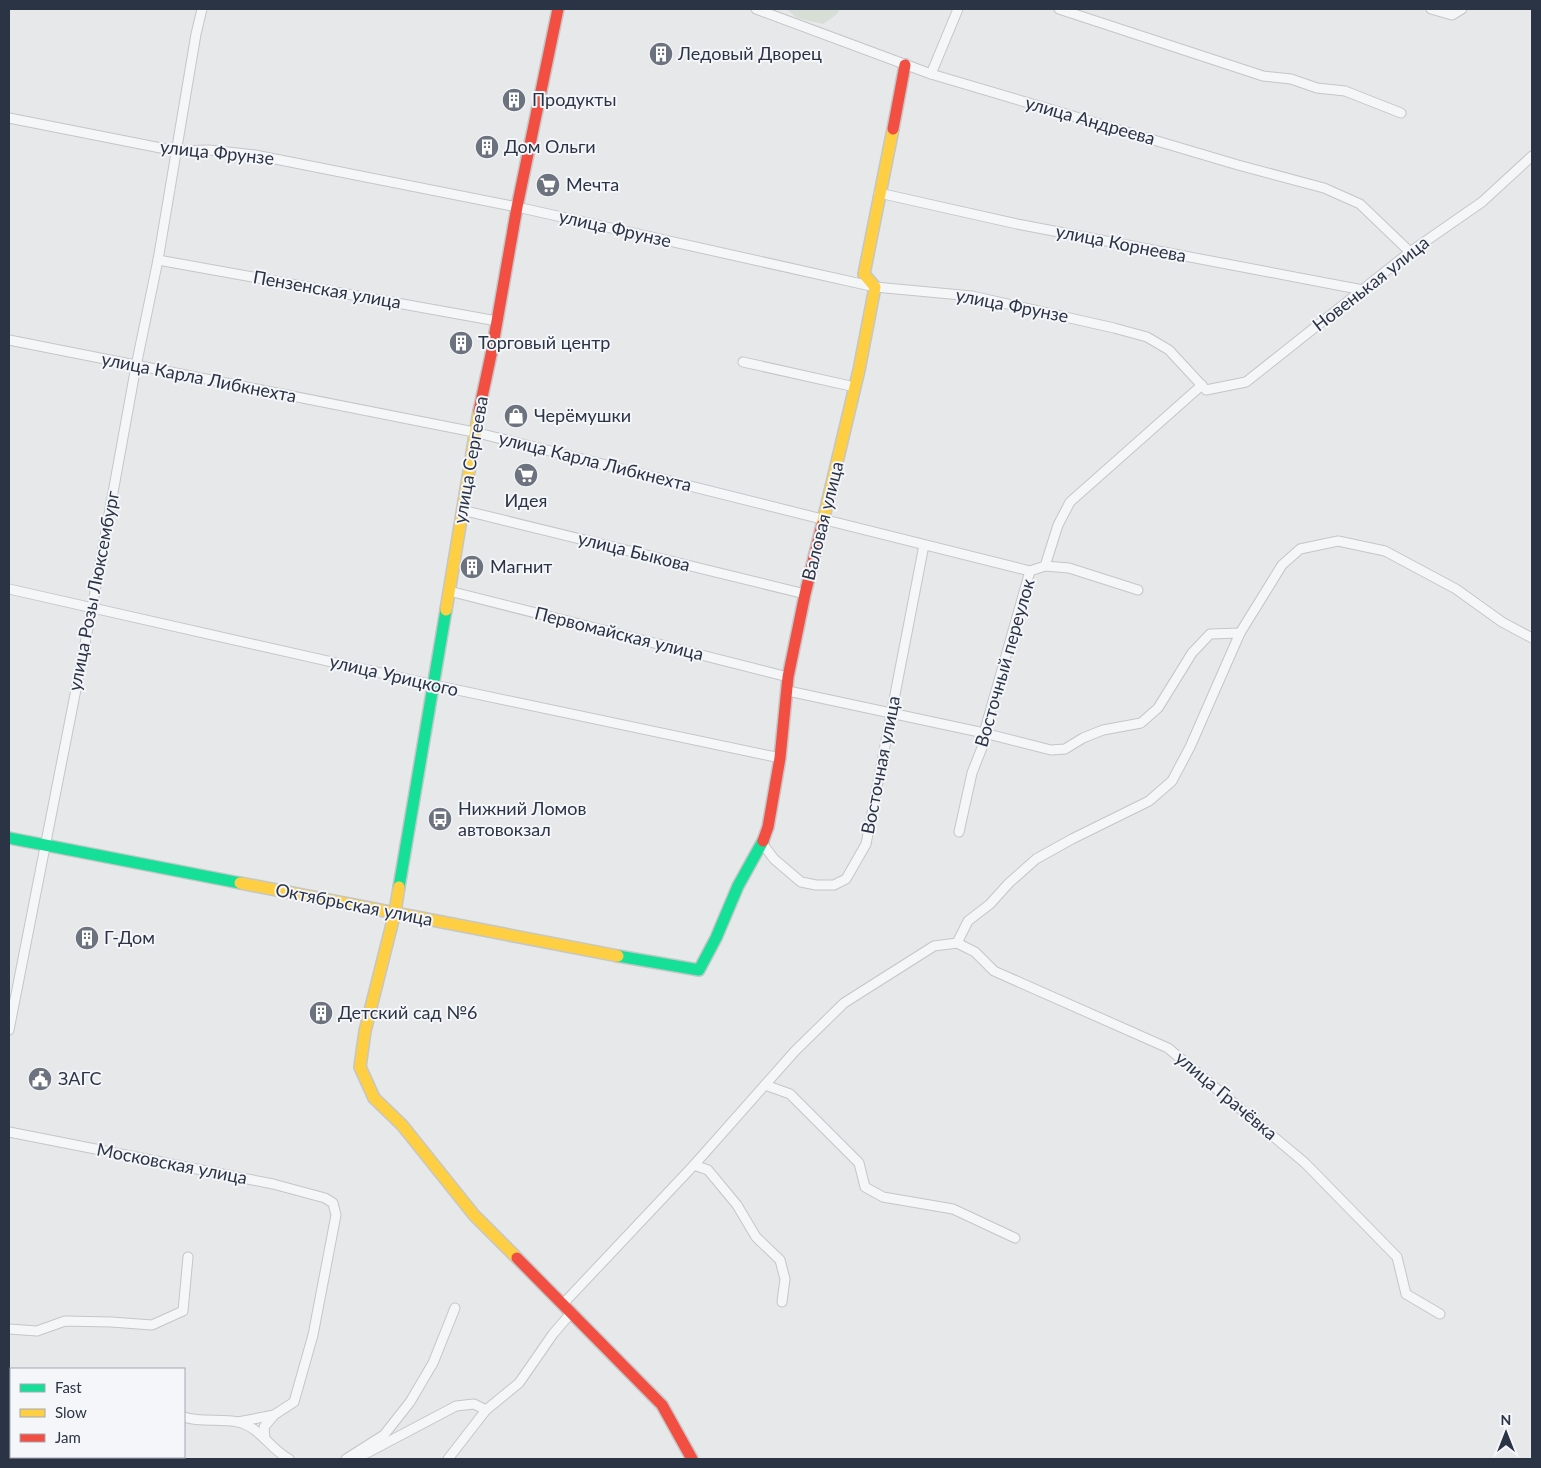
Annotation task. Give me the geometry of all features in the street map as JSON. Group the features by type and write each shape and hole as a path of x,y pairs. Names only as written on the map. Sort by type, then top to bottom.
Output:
{"street":[{"name":"улица Розы Люксембург","path":"9,1030 158,260 196,34 202,9"},
{"name":"улица Сергеева","path":"558,9 517,207 497,321 474,432 434,685 395,912 365,1031 360,1066 374,1098 402,1125 474,1215 662,1405 692,1459"},
{"name":"улица Андреева","path":"756,9 931,74 1238,165 1324,188 1360,204 1410,252"},
{"path":"931,74 958,9"},
{"path":"1059,9 1263,76 1291,79 1317,88 1345,91 1400,113"},
{"path":"1431,9 1452,15 1462,9"},
{"path":"875,286 864,274 905,65"},
{"name":"улица Фрунзе","path":"9,118 176,151 209,150 255,155 517,207 875,286 972,296 1147,337 1169,350 1202,384"},
{"name":"Новенькая улица","path":"1202,384 1206,390 1246,382 1410,252 1482,202 1532,156"},
{"name":"улица Корнеева","path":"879,193 1017,224 1363,290"},
{"name":"Пензенская улица","path":"158,260 497,321"},
{"name":"Валовая улица","path":"699,970 716,938 738,886 762,843 768,827 780,758 788,677 805,594 855,387 875,286"},
{"name":"улица Карла Либкнехта","path":"9,340 474,432 1030,571"},
{"path":"743,362 855,387"},
{"name":"Восточный переулок","path":"959,832 972,773 983,745 984,733 1030,571 1045,566 1058,525 1070,502 1202,384"},
{"name":"улица Быкова","path":"462,510 805,594"},
{"path":"562,1305 694,1165 795,1051 844,1003 934,946 957,943 968,921 990,904 1009,883 1036,859 1149,801 1172,781 1190,746 1240,633 1282,565 1300,549 1338,541 1385,551 1456,589 1502,622 1532,638"},
{"name":"Восточная улица","path":"762,843 774,859 801,882 816,886 834,885 846,879 866,844 924,545"},
{"path":"1045,566 1069,568 1138,590"},
{"name":"улица Урицкого","path":"9,589 434,685 780,758"},
{"name":"Первомайская улица","path":"449,591 788,677"},
{"path":"788,691 984,733 1051,750 1065,749 1083,738 1103,730 1141,723 1158,708 1192,653 1210,634 1240,633"},
{"name":"Октябрьская улица","path":"9,838 632,959 699,970"},
{"name":"улица Грачёвка","path":"957,943 975,952 994,971 1168,1048 1305,1163 1397,1257 1406,1294 1440,1314"},
{"path":"765,1085 790,1094 860,1163 865,1187 883,1197 953,1209 1015,1238"},
{"name":"Московская улица","path":"9,1132 273,1184 325,1198 333,1203 336,1215 311,1344 294,1402 274,1415"},
{"path":"694,1165 708,1170 737,1205 756,1237 780,1260 785,1279 782,1302"},
{"path":"9,1329 37,1331 65,1321 152,1325 183,1311 188,1257"},
{"path":"346,1459 384,1435 410,1402 433,1363 455,1308"},
{"path":"448,1459 486,1410 519,1383 570,1313"},
{"path":"352,1459 456,1406 474,1404 486,1410"},
{"path":"185,1417 238,1422 274,1415"},
{"path":"265,1439 264,1427 274,1415"},
{"path":"238,1422 250,1427 288,1459"}],"shaded area":[{"path":"787,9 840,9 837,14 823,24 797,18"}],"traffic: fast":[{"path":"399,887 446,610"},
{"path":"9,838 240,883"},
{"path":"618,956 699,970 716,938 738,886 763,841"}],"traffic: slow":[{"path":"822,525 859,370 875,287 864,274 893,129"},
{"path":"446,610 479,411"},
{"path":"240,883 618,956"},
{"path":"399,887 395,912 365,1031 360,1067 374,1098 402,1125 474,1215 517,1258"}],"traffic: jam":[{"path":"479,411 492,350 517,207 558,9"},
{"path":"893,129 905,65"},
{"path":"763,841 768,827 780,758 788,677 805,594 822,525"},
{"path":"517,1258 662,1405 692,1459"}],"place":[{"name":"Ледовый Дворец","path":"661,54"},
{"name":"Продукты","path":"514,100"},
{"name":"Дом Ольги","path":"487,147"},
{"name":"Мечта","path":"548,185"},
{"name":"Торговый центр","path":"461,343"},
{"name":"Черёмушки","path":"516,416"},
{"name":"Идея","path":"526,475"},
{"name":"Магнит","path":"472,567"},
{"name":"Нижний Ломов автовокзал","path":"440,819"},
{"name":"Г-Дом","path":"87,938"},
{"name":"Детский сад №6","path":"321,1013"},
{"name":"ЗАГС","path":"40,1079"}]}
